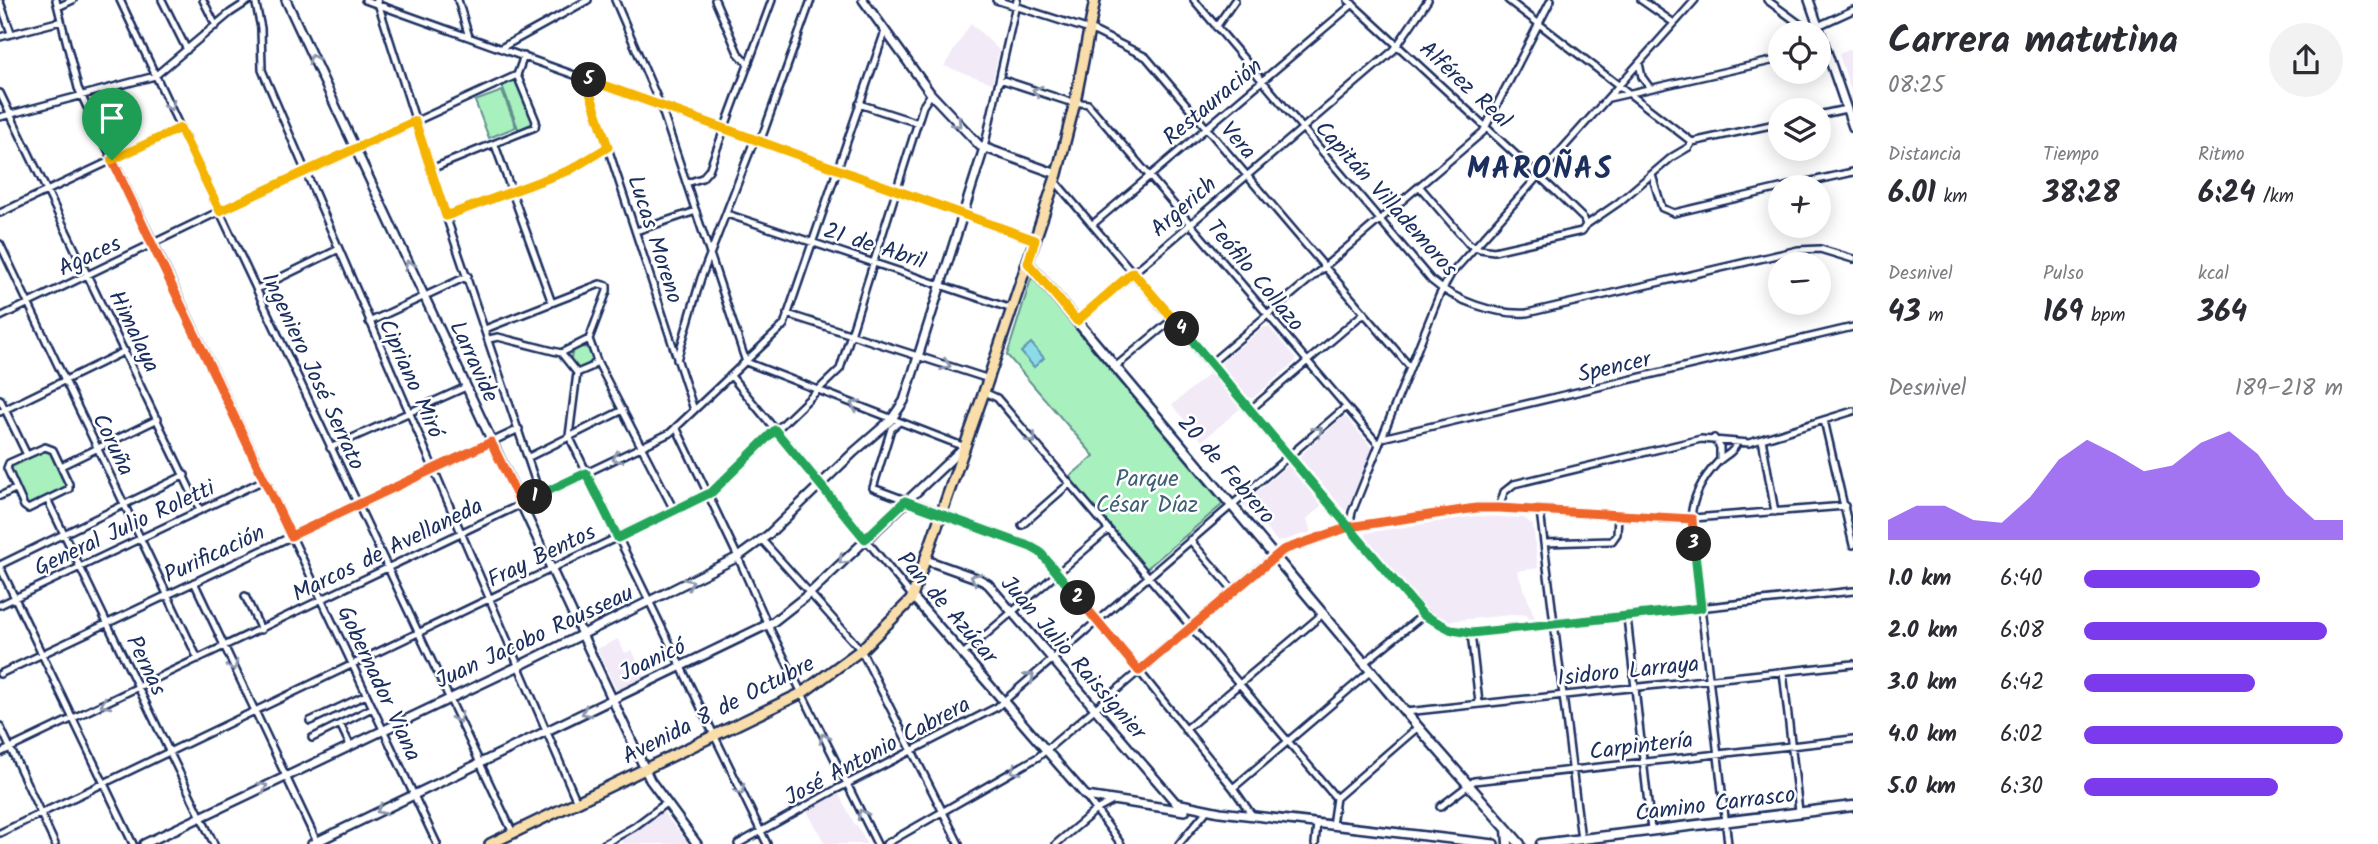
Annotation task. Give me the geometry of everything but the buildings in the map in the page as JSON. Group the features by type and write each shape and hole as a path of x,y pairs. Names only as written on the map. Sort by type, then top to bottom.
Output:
{"main road":[{"name":"Avenida 8 de Octubre","path":"490,844 802,692 860,650 913,597 1056,178 1075,102 1095,0"},
{"name":"20 de Febrero","path":"1028,263 1418,727 1520,844"},
{"name":"Camino Carrasco","path":"1541,844 1581,839 1612,840 1651,830 1853,806"},
{"path":"1507,829 1508,844"}],"street":[{"name":"Gobernador Viana","path":"56,0 82,96 437,844"},
{"path":"58,7 73,0"},
{"name":"Ingeniero José Serrato","path":"120,0 513,833"},
{"path":"162,0 187,50"},
{"path":"203,0 216,26"},
{"name":"Larravide","path":"286,0 645,769 666,803 697,844"},
{"path":"365,0 378,2 724,130 1035,240"},
{"path":"458,0 469,37"},
{"path":"501,48 588,0"},
{"path":"615,0 661,107 746,362 965,447"},
{"path":"715,0 738,53 748,64"},
{"path":"687,183 706,174 772,0"},
{"path":"677,360 701,278 756,141 763,134 811,0"},
{"path":"863,0 931,94 984,148 1056,178 1423,615 1452,630 1471,633 1853,591"},
{"name":"Vera","path":"996,0 1016,3 1089,30 1146,57 1410,367"},
{"name":"Capitán Villademoros","path":"1194,0 1432,280 1442,289 1497,311 1527,313 1798,250 1820,249 1853,259"},
{"path":"1216,27 1235,0"},
{"name":"Argerich","path":"1077,321 1399,46 1428,0"},
{"path":"1508,0 1692,142"},
{"path":"1210,363 1486,127 1550,0"},
{"path":"1641,0 1674,23"},
{"path":"1349,527 1352,512 1410,367 1442,289 1455,267 1695,0"},
{"path":"1767,0 1797,21"},
{"path":"1809,0 1816,21"},
{"path":"1,1 11,33"},
{"path":"0,117 155,76 248,1"},
{"name":"Cipriano Miró","path":"248,1 261,28 262,70 577,802"},
{"path":"378,2 446,216 540,495"},
{"name":"Alférez Real","path":"1350,2 1538,175 1584,219 1586,225"},
{"name":"Restauración","path":"1093,224 1262,82 1350,2"},
{"name":"Juan Jacobo Rousseau","path":"144,844 519,666 738,557 762,540 892,420 908,393 984,148 1016,3"},
{"path":"1829,21 1853,10"},
{"path":"0,37 61,21"},
{"name":"Marcos de Avellaneda","path":"0,753 670,433 783,327 885,31"},
{"path":"431,169 535,127 517,75 524,56"},
{"path":"1639,63 1642,77 1650,88"},
{"path":"1606,99 1768,63"},
{"path":"1831,72 1853,127"},
{"name":"Agaces","path":"0,317 220,211 517,75"},
{"name":"Teófilo Collazo","path":"1000,79 1088,104 1346,407 1381,442"},
{"name":"Lucas Moreno","path":"588,80 588,87 694,410"},
{"name":"Himalaya","path":"0,93 200,510"},
{"name":"Fray Bentos","path":"0,833 707,494 840,369 925,102 931,94"},
{"path":"859,104 918,124"},
{"path":"1831,112 1846,109"},
{"path":"1419,186 1473,246 1494,251 1580,232 1692,142 1768,126"},
{"path":"0,214 180,128"},
{"path":"495,145 552,303"},
{"path":"446,216 570,170 608,147"},
{"path":"1831,177 1853,172"},
{"path":"1652,175 1662,208 1674,213 1768,191"},
{"path":"636,231 696,211"},
{"name":"21 de Abril","path":"727,214 1012,309"},
{"name":"Coruña","path":"0,244 198,659"},
{"path":"257,289 339,249"},
{"path":"369,322 468,276"},
{"path":"485,329 600,284 607,286 589,339 561,353"},
{"path":"1250,410 1364,313"},
{"path":"788,314 989,379"},
{"path":"1115,367 1172,319"},
{"name":"Spencer","path":"1381,442 1853,327"},
{"path":"489,339 498,337 561,353 577,373 569,436 767,844"},
{"path":"589,339 597,360 674,510"},
{"path":"3,411 125,351"},
{"path":"577,373 589,368 597,360"},
{"name":"Pan de Azúcar","path":"731,376 913,597 1086,796"},
{"path":"330,448 466,387"},
{"path":"984,392 997,398 1336,798"},
{"path":"0,399 3,411 27,455"},
{"name":"José Antonio Cabrera","path":"738,844 847,783 993,709 1346,407"},
{"path":"529,457 623,410"},
{"path":"1499,508 1504,492 1514,484 1701,439 1749,443 1853,411"},
{"path":"61,466 158,419"},
{"path":"892,420 893,427 873,488 1040,552 1139,671 1252,815"},
{"path":"1824,420 1853,545"},
{"path":"676,427 768,625 877,844"},
{"path":"882,428 889,435"},
{"name":"Purificación","path":"0,674 519,429"},
{"path":"1714,438 1720,447 1720,460"},
{"path":"1762,439 1775,512"},
{"path":"1728,844 1692,519 1697,492 1720,460 1735,449 1737,442"},
{"path":"48,447 53,450 69,489 28,509 24,506 7,468 9,463 27,455 48,447"},
{"name":"Joanicó","path":"316,843 768,625 810,593 965,447"},
{"path":"133,844 0,566 185,475"},
{"name":"General Julio Roletti","path":"0,606 264,480"},
{"path":"1022,525 1069,484"},
{"path":"0,496 15,489"},
{"name":"Pernas","path":"48,501 214,844"},
{"path":"886,844 1038,757 1276,555 1349,527 1476,508 1692,519 1845,506"},
{"path":"1540,511 1581,839"},
{"path":"1544,543 1612,541 1617,534 1618,516"},
{"path":"963,654 1108,530"},
{"path":"762,540 860,650 959,844"},
{"path":"1190,540 1234,591"},
{"name":"Juan Julio Raissignier","path":"926,560 988,584 1176,803 1220,812"},
{"path":"194,582 316,843"},
{"path":"245,596 261,630"},
{"path":"1185,730 1324,613"},
{"path":"1365,662 1423,615"},
{"path":"1627,617 1651,830"},
{"path":"1471,633 1479,703"},
{"name":"Isidoro Larraya","path":"1406,712 1853,664"},
{"path":"1233,788 1372,670"},
{"path":"1783,672 1800,811"},
{"path":"310,721 366,695"},
{"path":"312,737 372,708"},
{"path":"340,724 351,745"},
{"path":"0,726 55,844"},
{"path":"1332,825 1336,798 1418,727"},
{"name":"Carpintería","path":"1440,807 1474,781 1853,739"},
{"path":"1086,796 1205,813 1252,815 1443,841 1494,844"},
{"path":"1086,796 1121,844"},
{"path":"1056,844 1096,810 1113,801"},
{"path":"604,844 616,841 666,803"},
{"path":"1179,844 1205,813"},
{"path":"1315,844 1317,823"}],"shaded area":[{"path":"971,23 999,50 992,83 944,66"},
{"path":"1853,48 1853,106 1839,54"},
{"path":"1264,327 1269,327 1296,359 1253,398 1248,398 1221,366 1222,362"},
{"path":"1210,373 1241,408 1202,441 1172,405"},
{"path":"1343,417 1347,418 1372,448 1347,510 1344,510 1300,459 1300,456"},
{"path":"1287,466 1292,467 1323,504 1307,519 1311,532 1278,542 1243,504"},
{"path":"1475,516 1524,518 1533,525 1538,568 1517,571 1535,618 1529,619 1527,615 1520,614 1450,621 1421,608 1367,540 1366,533"},
{"path":"618,639 625,653 632,650 645,677 617,691 597,649"},
{"path":"839,794 867,844 825,844 807,811"},
{"path":"662,811 689,844 622,844 622,839"}],"green space":[{"path":"512,80 518,83 533,122 531,126 519,131 502,85"},
{"path":"502,91 516,127 489,138 475,101"},
{"name":"Parque César Díaz","path":"1031,279 1034,279 1223,504 1146,569 1069,477 1094,456 1007,355"},
{"path":"582,347 590,350 593,358 590,366 582,369 574,366 571,358 574,350"},
{"path":"45,450 51,452 66,487 65,490 29,506 9,471"}],"water":[{"path":"1031,343 1044,358 1034,367 1021,352"}],"district":[{"name":"MAROÑAS","path":"1540,168"}],"route":[{"path":"112,160 180,128 220,211 415,121 446,216 570,170 608,147 588,80 1035,240 1028,263 1077,321 1133,272 1339,513 1349,527 1360,541 1423,615 1452,630 1471,633 1701,608 1692,519 1476,508 1349,527 1283,550 1139,671 1040,552 905,501 865,539 775,430 712,492 618,538 586,473 521,504 491,442 291,536 112,160"}]}
